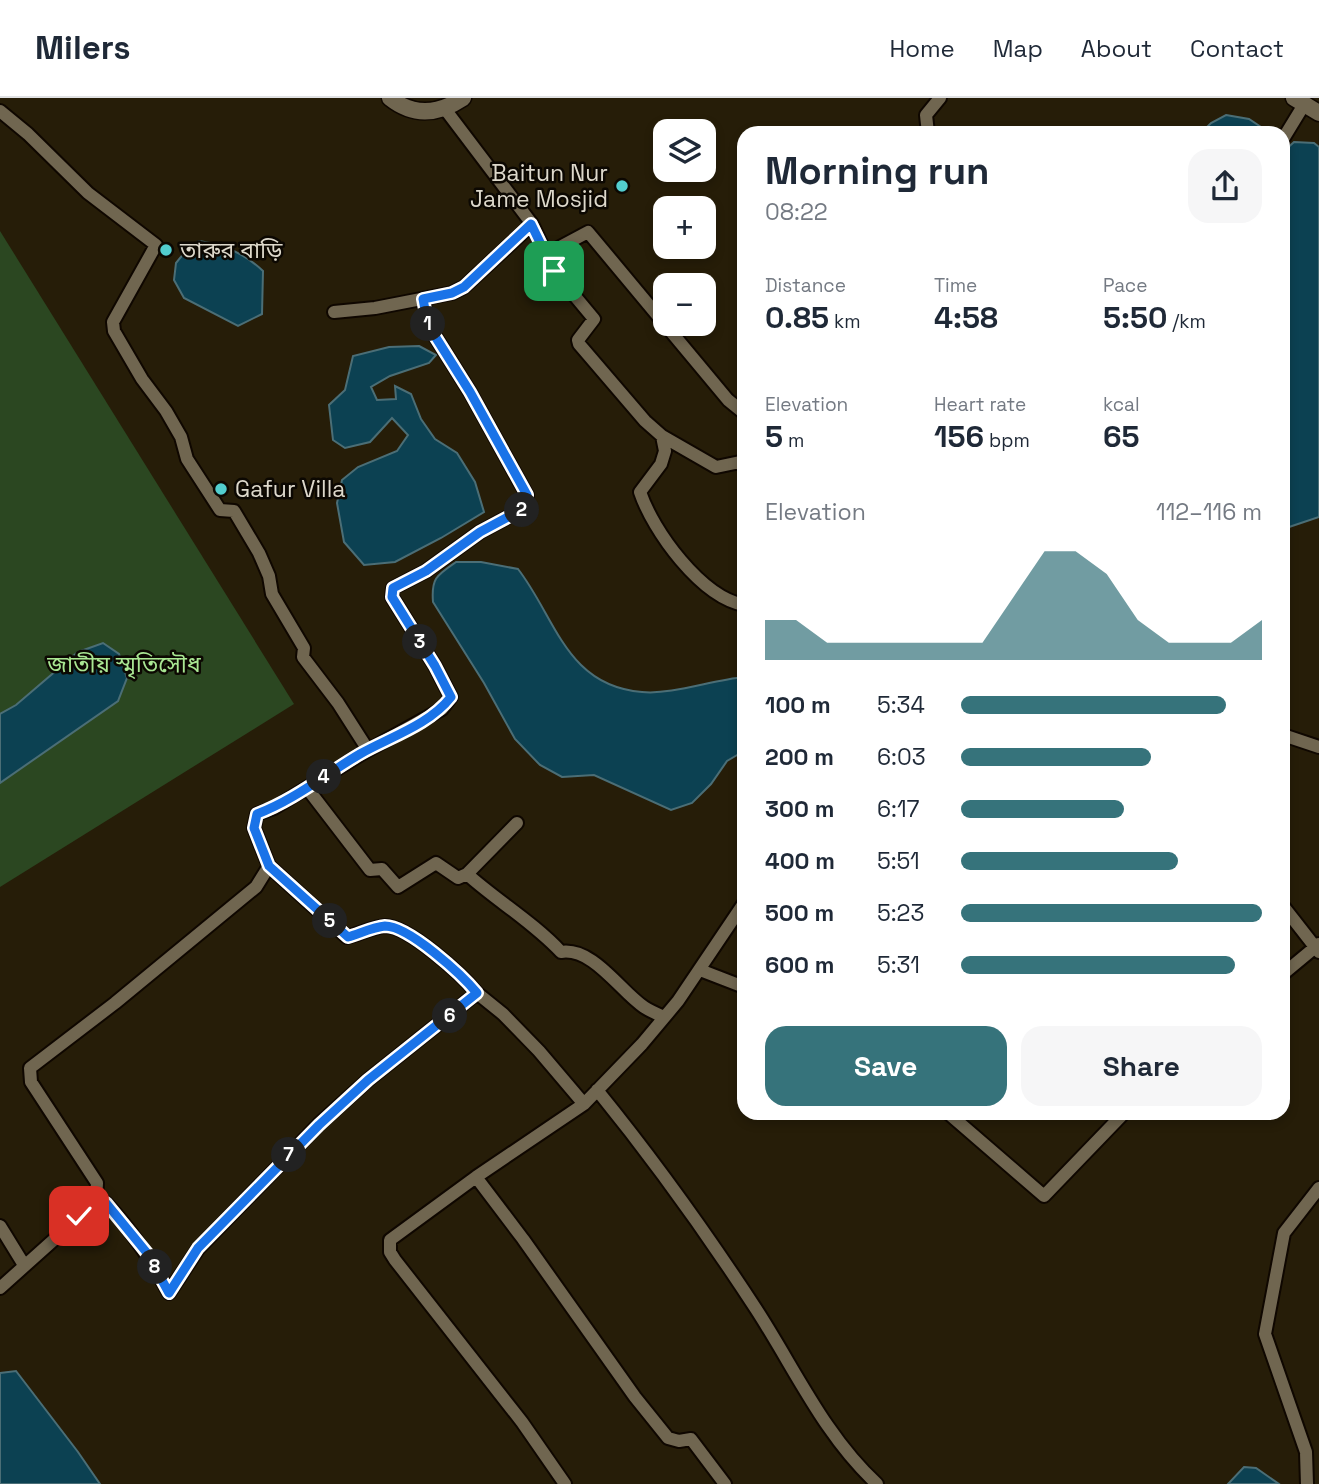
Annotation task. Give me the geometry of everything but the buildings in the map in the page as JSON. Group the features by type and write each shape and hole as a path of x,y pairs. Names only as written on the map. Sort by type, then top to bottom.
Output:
{"street":[{"path":"390,98 399,105 423,113 445,109 463,98"},
{"path":"929,126 926,115 940,98"},
{"path":"1288,126 1299,101 1319,113"},
{"path":"445,109 531,224 554,271 594,319 578,340 579,344 645,421 662,436 716,467 737,464"},
{"path":"0,111 28,134 88,193 156,245 113,322 114,331 142,379 166,411 181,437 187,459 220,510 234,511 246,530 269,576 272,594 304,649 303,657 338,703 368,750"},
{"path":"334,312 375,308 452,293 464,287 531,224"},
{"path":"545,255 588,232 728,400 737,407"},
{"path":"423,299 428,325 470,392 527,495 523,509 480,532 426,571 393,588 392,597 451,697 442,709 368,750 274,808 257,814 254,828 269,866 348,937 385,926 404,932 461,974 477,993 503,1014 584,1104"},
{"path":"662,436 664,451 661,464 640,492 647,512 694,577 722,596 737,602"},
{"path":"1290,737 1319,747"},
{"path":"307,788 370,870 382,869 398,887 436,863 458,878 467,874 517,823"},
{"path":"0,1288 96,1202 97,1183 31,1082 30,1069 257,887 269,866"},
{"path":"467,874 492,897 544,934 561,952 571,950 596,964 643,1006 664,1017"},
{"path":"565,1484 522,1422 390,1252 390,1240 476,1177 584,1104 664,1017 700,970 737,913"},
{"path":"1290,914 1318,948 1290,969"},
{"path":"700,970 737,984"},
{"path":"96,1202 106,1203 117,1214 147,1253 169,1293 198,1248 319,1125 368,1080 477,993"},
{"path":"597,1090 692,1213 758,1312 824,1423 877,1484"},
{"path":"956,1120 1044,1196 1117,1120"},
{"path":"476,1177 635,1397 668,1438 691,1440 724,1484"},
{"path":"1307,1484 1306,1452 1265,1334 1284,1233 1319,1188"},
{"path":"0,1226 24,1265"}],"green space":[{"name":"জাতীয় স্মৃতিসৌধ","path":"0,231 294,704 0,887"}],"water":[{"path":"1226,115 1249,119 1260,126 1208,126"},
{"path":"1294,142 1314,143 1319,147 1319,517 1290,527 1290,146"},
{"path":"199,241 234,251 263,271 262,314 238,326 184,298 174,280 176,263 189,247"},
{"path":"419,346 436,355 429,363 390,376 371,387 377,400 396,399 395,386 411,394 421,419 435,439 457,453 475,482 484,512 395,562 364,565 344,542 337,503 342,480 358,467 397,451 408,435 392,418 370,442 345,448 333,440 329,405 345,390 353,356 389,347"},
{"path":"456,562 481,562 518,569 566,647 579,663 596,677 616,687 654,692 737,678 737,755 727,761 711,784 692,803 671,810 594,775 562,777 540,765 515,739 484,683 433,602 434,582 444,570"},
{"path":"103,643 119,654 127,678 118,701 0,783 0,714 16,705 78,652"},
{"path":"16,1371 100,1484 0,1484 0,1373"},
{"path":"1244,1467 1256,1468 1279,1484 1228,1484"}],"place":[{"name":"Baitun Nur Jame Mosjid","path":"622,186"},
{"name":"তারুর বাড়ি","path":"166,250"},
{"name":"Gafur Villa","path":"221,489"}],"route":[{"path":"79,1216 96,1202 106,1203 147,1253 169,1293 198,1248 319,1125 368,1080 477,993 461,974 404,932 385,926 348,937 269,866 254,828 257,814 274,808 363,752 413,727 442,709 451,697 392,597 393,588 426,571 480,532 523,509 527,495 490,426 428,325 423,299 452,293 464,287 531,224 554,271"}]}
